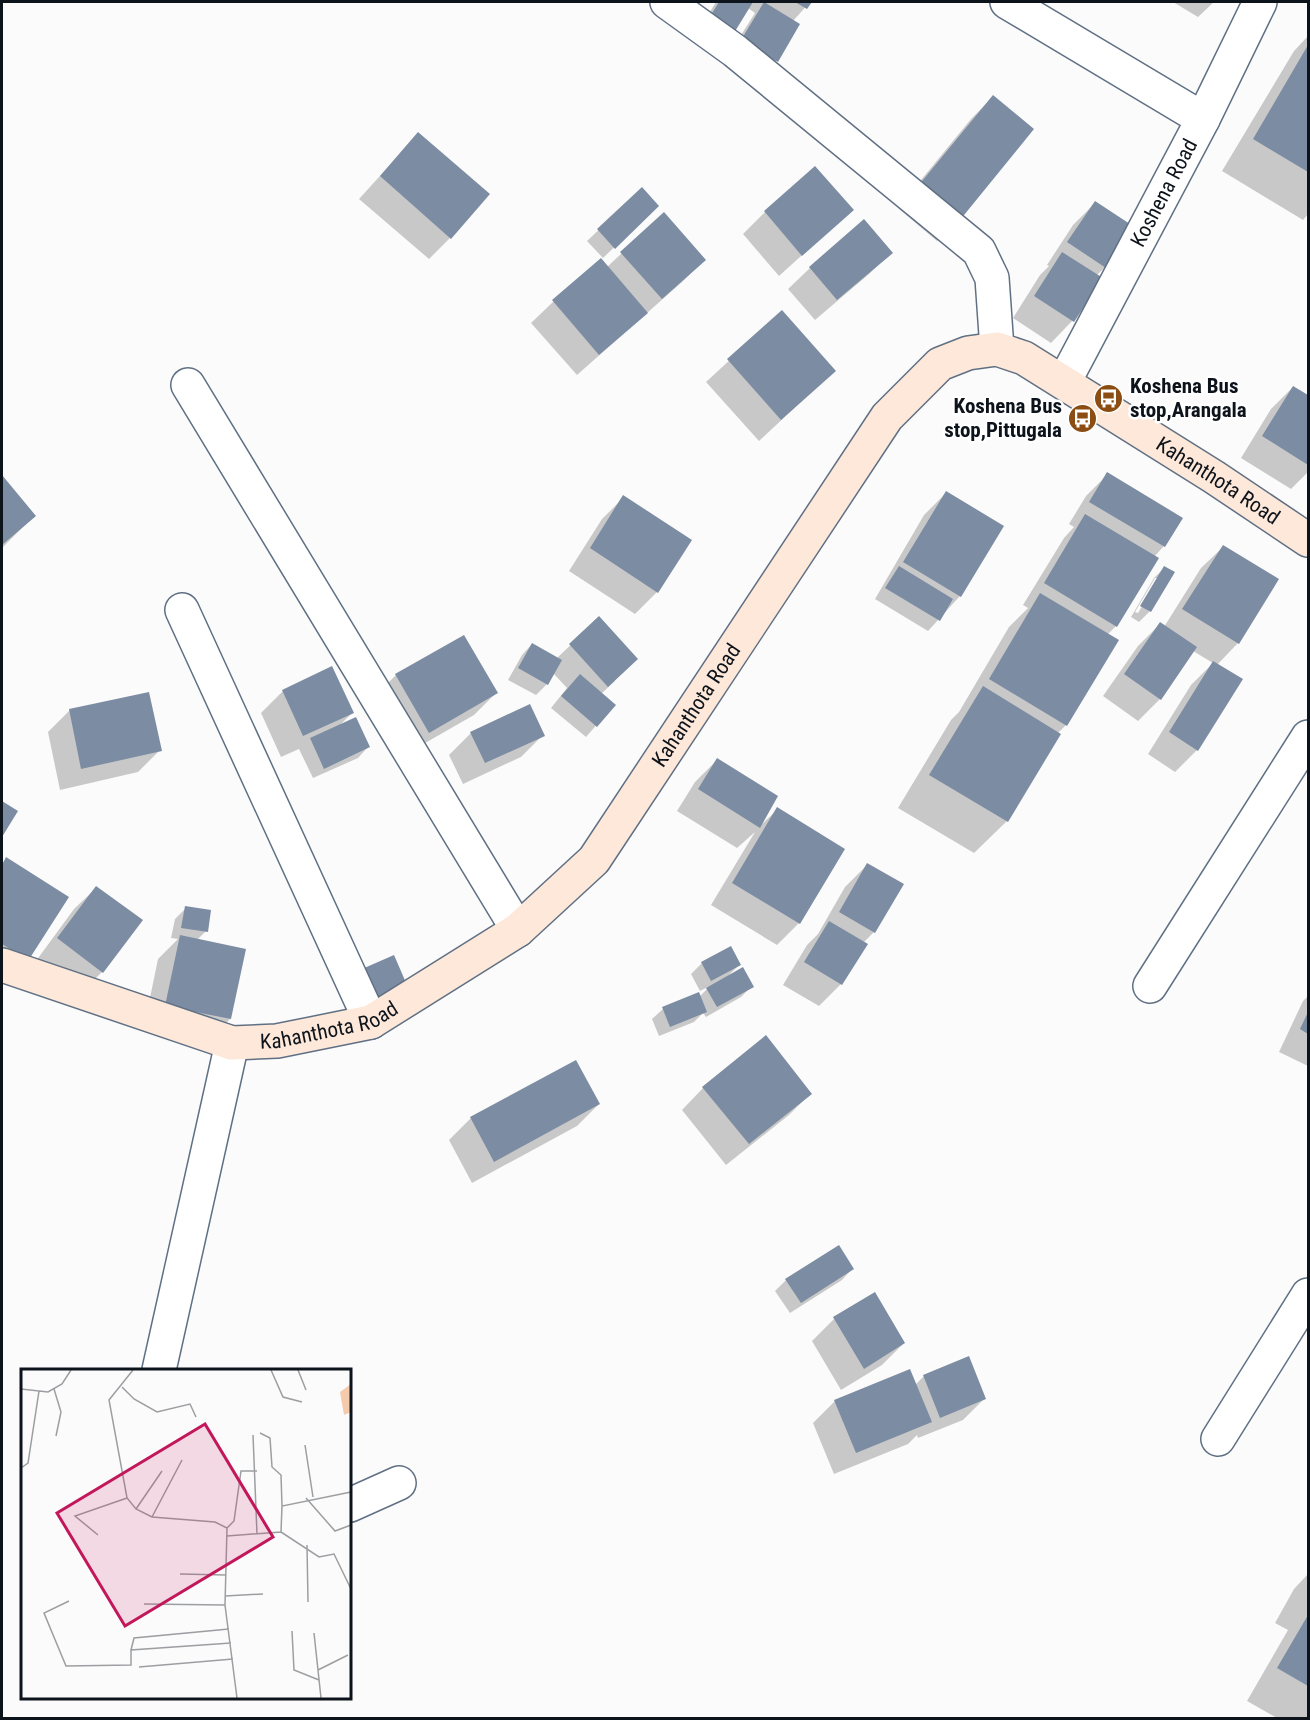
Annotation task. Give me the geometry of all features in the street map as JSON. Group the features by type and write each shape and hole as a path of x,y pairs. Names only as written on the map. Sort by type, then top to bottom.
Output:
{"main road":[{"name":"Kahanthota Road","path":"2,965 232,1043 278,1041 371,1022 518,930 594,860 887,417 940,364 968,353 997,349 1024,358 1214,477 1308,540"}],"street":[{"path":"667,2 735,51 979,251 992,278 997,349"},
{"path":"1007,2 1203,119"},
{"name":"Koshena Road","path":"1064,382 1203,119 1260,2"},
{"path":"188,385 518,930"},
{"path":"182,610 371,1022"},
{"path":"1150,986 1308,737"},
{"path":"159,1369 232,1043"},
{"path":"1218,1440 1308,1295"},
{"path":"351,1505 399,1483"}],"building":[{"path":"719,2 753,2 734,33 709,18"},
{"path":"764,2 800,24 778,62 741,40"},
{"path":"795,2 812,2 807,9"},
{"path":"1308,45 1308,172 1253,139"},
{"path":"993,95 1034,129 960,220 918,186"},
{"path":"418,132 490,194 451,239 380,176"},
{"path":"815,166 854,210 802,256 764,211"},
{"path":"642,187 659,206 615,249 597,229"},
{"path":"1095,201 1133,226 1106,268 1067,242"},
{"path":"664,212 706,260 662,299 620,252"},
{"path":"864,219 893,253 837,300 809,267"},
{"path":"1062,252 1103,278 1074,322 1034,296"},
{"path":"601,258 648,313 599,355 552,300"},
{"path":"782,310 836,371 781,420 727,359"},
{"path":"1293,386 1308,395 1308,465 1262,436"},
{"path":"1107,472 1183,518 1165,547 1089,502"},
{"path":"2,475 36,516 2,545"},
{"path":"946,491 1004,526 961,597 903,562"},
{"path":"623,495 692,540 658,593 590,548"},
{"path":"1085,514 1159,558 1117,627 1044,583"},
{"path":"1223,545 1279,579 1239,644 1182,609"},
{"path":"899,566 953,599 940,621 885,588"},
{"path":"1164,566 1175,572 1151,612 1140,606"},
{"path":"1040,593 1119,640 1067,726 989,679"},
{"path":"599,616 638,659 608,687 569,644"},
{"path":"1160,622 1197,647 1161,700 1124,674"},
{"path":"464,635 498,693 429,733 395,674"},
{"path":"532,643 562,660 548,685 518,668"},
{"path":"1213,661 1243,679 1198,751 1169,732"},
{"path":"332,666 354,713 303,736 282,690"},
{"path":"580,674 616,705 597,727 561,696"},
{"path":"983,686 1061,734 1008,822 929,775"},
{"path":"149,692 162,751 81,769 69,709"},
{"path":"530,704 545,736 485,763 470,732"},
{"path":"356,717 370,747 324,769 310,738"},
{"path":"717,758 778,796 760,828 698,789"},
{"path":"2,801 18,811 2,837"},
{"path":"777,807 845,849 800,924 732,883"},
{"path":"6,857 69,897 28,961 2,944 2,865"},
{"path":"867,863 904,884 875,933 839,912"},
{"path":"96,886 143,920 103,973 57,938"},
{"path":"185,906 211,910 208,932 181,928"},
{"path":"829,921 868,944 842,985 804,962"},
{"path":"180,935 246,949 231,1019 165,1006"},
{"path":"731,946 741,965 711,981 701,962"},
{"path":"394,955 407,985 375,999 362,969"},
{"path":"743,967 754,987 717,1007 706,988"},
{"path":"699,992 707,1012 670,1027 662,1007"},
{"path":"1308,1012 1308,1034 1300,1029"},
{"path":"766,1035 812,1094 749,1144 702,1087"},
{"path":"576,1060 600,1104 494,1162 470,1117"},
{"path":"839,1245 854,1269 801,1303 785,1279"},
{"path":"875,1292 905,1343 864,1369 833,1317"},
{"path":"969,1356 986,1399 940,1418 923,1375"},
{"path":"910,1369 932,1422 856,1453 834,1400"},
{"path":"1308,1615 1308,1686 1277,1668"}],"place":[{"name":"Koshena Bus stop,Arangala","path":"1109,398"},
{"name":"Koshena Bus stop,Pittugala","path":"1083,418"}]}
